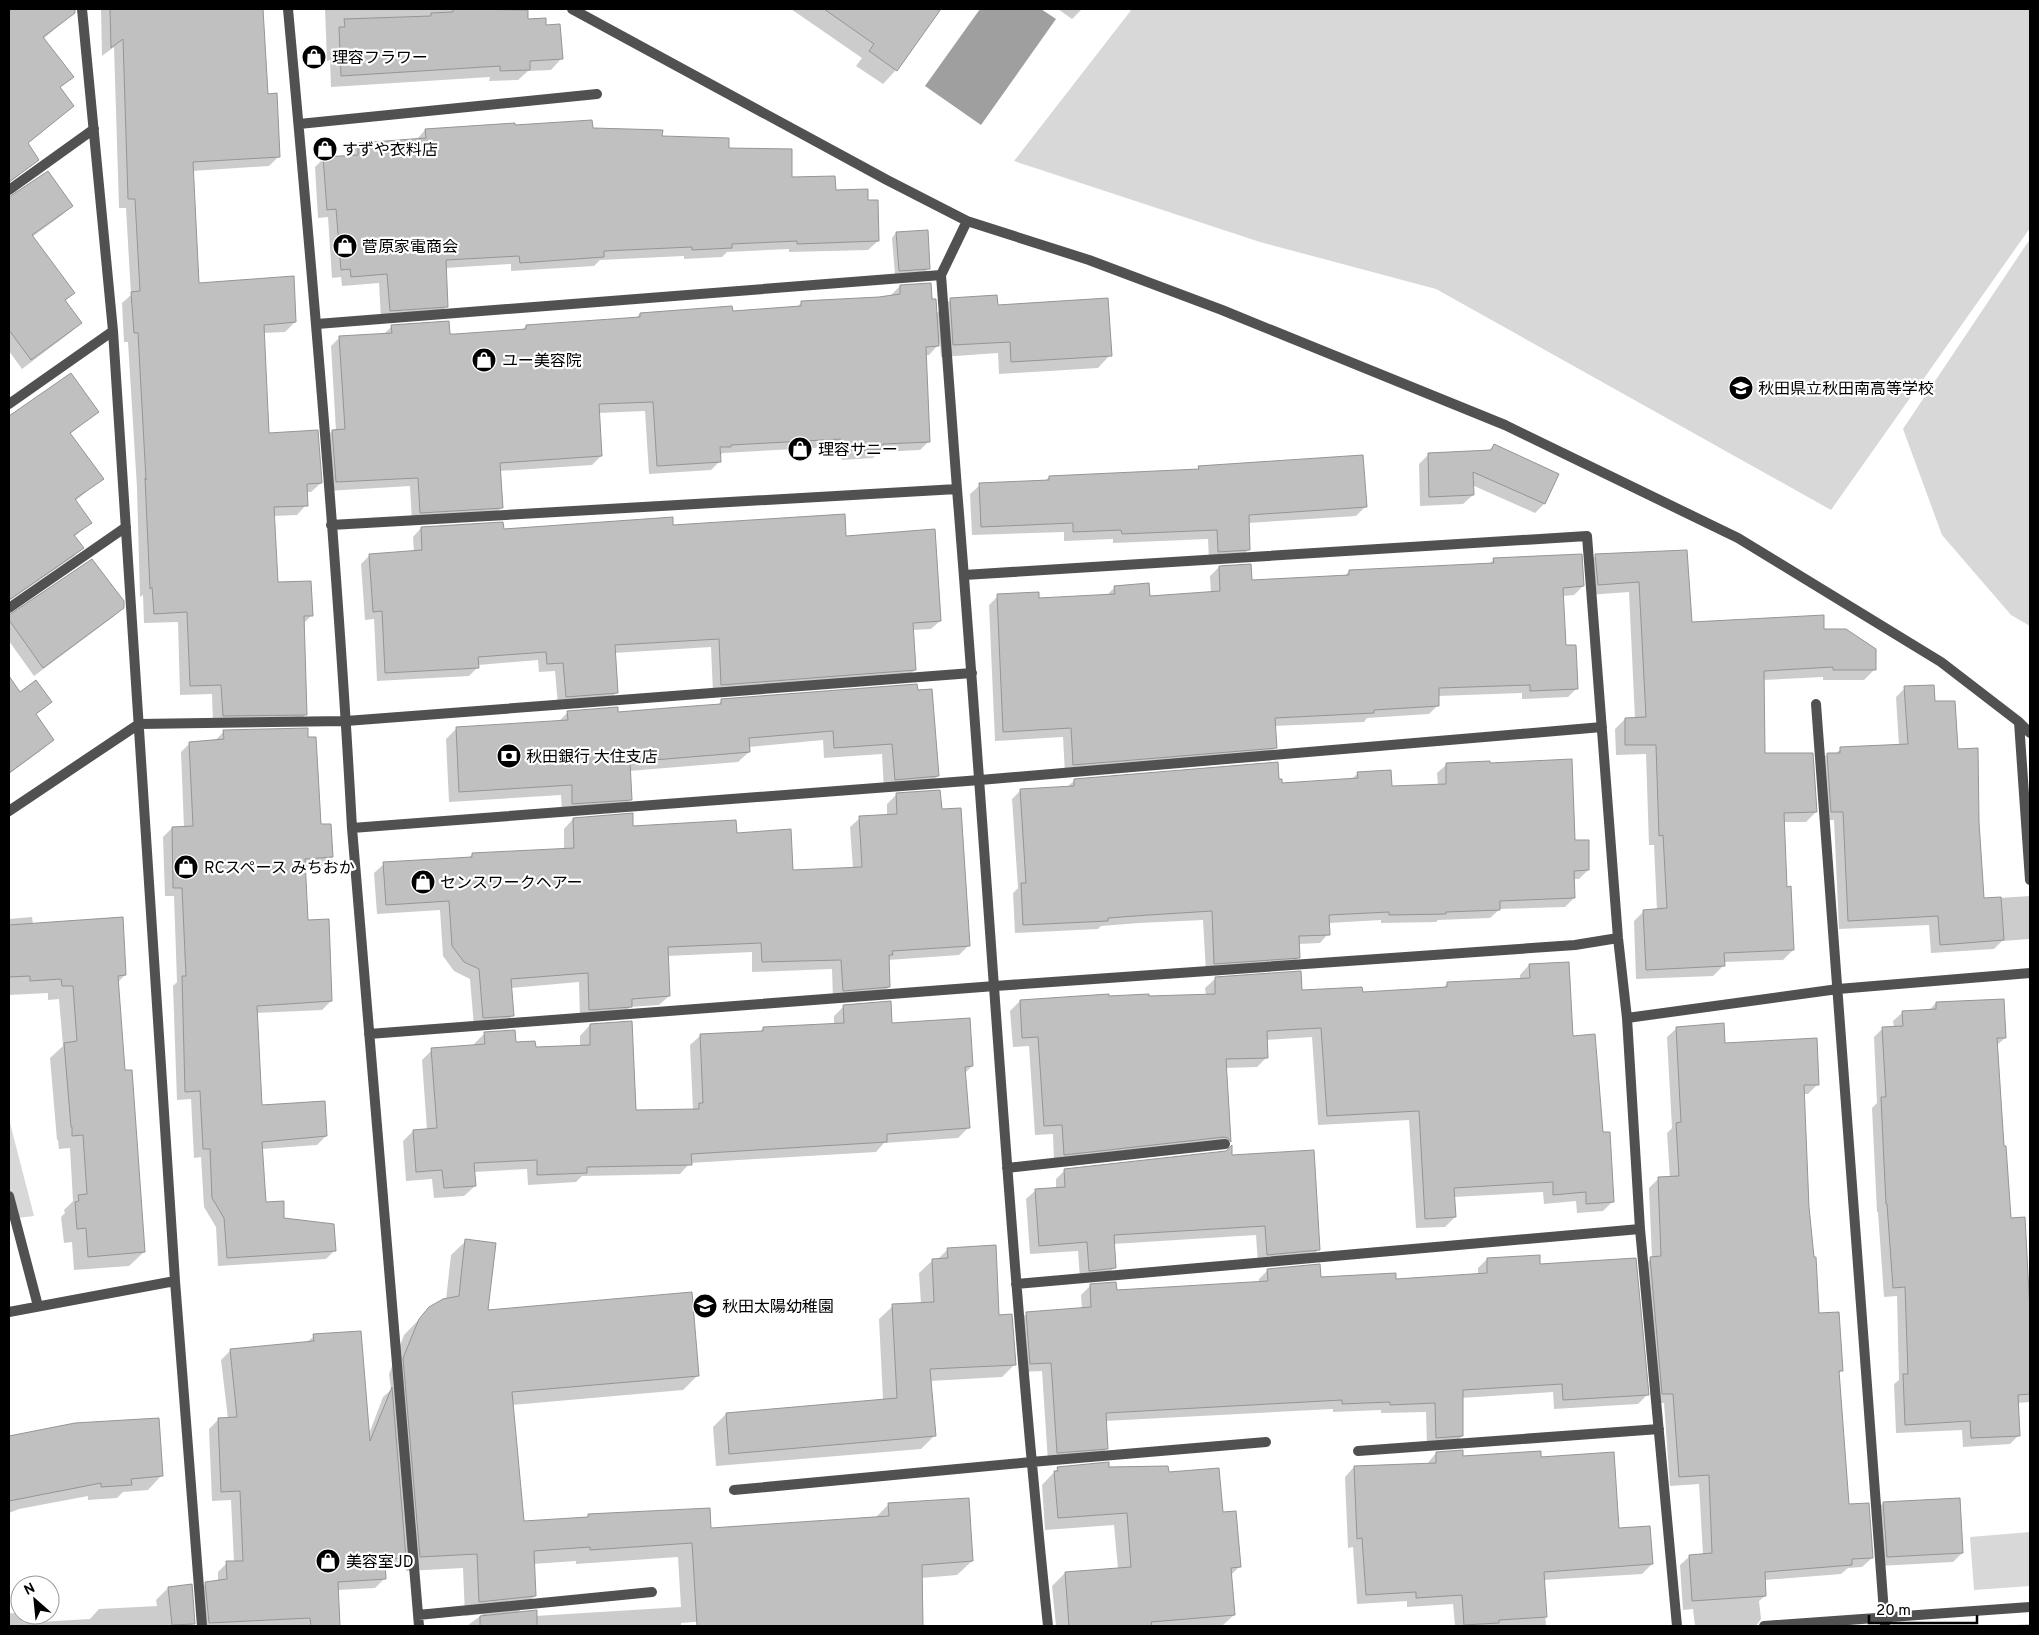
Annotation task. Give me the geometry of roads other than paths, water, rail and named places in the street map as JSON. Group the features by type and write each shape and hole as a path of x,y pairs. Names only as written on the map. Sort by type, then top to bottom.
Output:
{"street":[{"path":"82,9 113,331 175,1281 202,1626"},
{"path":"288,9 317,324 352,828 419,1626"},
{"path":"572,9 887,180 967,221 1089,260 1142,280 1231,314 1514,429 1738,538 1941,662 2019,722 2030,733"},
{"path":"299,124 598,94"},
{"path":"9,190 94,129"},
{"path":"967,221 941,275 1016,1284 1031,1462 1048,1626"},
{"path":"317,324 941,275"},
{"path":"9,404 113,331"},
{"path":"331,525 957,488"},
{"path":"9,608 126,528"},
{"path":"964,575 1587,536 1618,938 1627,1018 1640,1229 1677,1626"},
{"path":"9,811 139,724 346,720 972,673"},
{"path":"1816,704 1885,1622"},
{"path":"2019,722 2030,880"},
{"path":"352,828 980,780 1602,727"},
{"path":"369,1034 994,986 1575,945 1618,938"},
{"path":"1627,1018 1838,989 2030,974"},
{"path":"1007,1168 1225,1144"},
{"path":"9,1196 38,1306"},
{"path":"1016,1284 1640,1229"},
{"path":"9,1312 175,1281"},
{"path":"1358,1451 1659,1429"},
{"path":"734,1490 1266,1442"},
{"path":"418,1615 652,1592"},
{"path":"1764,1626 1885,1622 2030,1606"}],"place":[{"name":"理容フラワー","path":"314,57"},
{"name":"すずや衣料店","path":"325,149"},
{"name":"菅原家電商会","path":"345,246"},
{"name":"ユー美容院","path":"484,360"},
{"name":"秋田県立秋田南高等学校","path":"1741,388"},
{"name":"理容サニー","path":"800,449"},
{"name":"秋田銀行 大住支店","path":"509,756"},
{"name":"RCスペース みちおか","path":"186,867"},
{"name":"センスワークヘアー","path":"423,882"},
{"name":"秋田太陽幼稚園","path":"705,1306"},
{"name":"美容室JD","path":"328,1561"}]}
